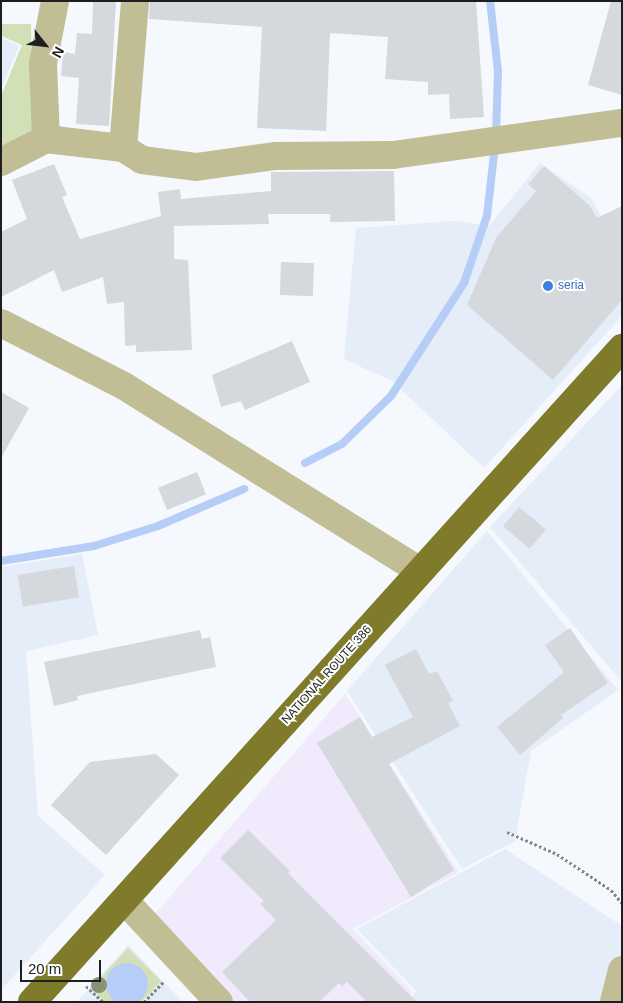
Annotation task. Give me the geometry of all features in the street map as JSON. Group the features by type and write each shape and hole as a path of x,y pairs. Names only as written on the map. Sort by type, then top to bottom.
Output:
{"highway":[{"name":"NATIONAL ROUTE 386","path":"32,1002 125,901 419,570 622,348"}],"street":[{"path":"46,139 43,63 55,1"},
{"path":"123,148 135,1"},
{"path":"1,162 46,139 123,148 142,160 196,167 275,156 393,155 622,123"},
{"path":"1,323 124,386 419,570"},
{"path":"125,901 219,1002"},
{"path":"614,1002 622,970"}],"path":[{"path":"508,832 557,854 611,890 622,903"},
{"path":"144,1002 166,978"},
{"path":"86,986 102,1002"}],"shaded area":[{"path":"1,38 19,46 1,89"},
{"path":"540,163 591,198 622,254 622,316 484,468 392,381 344,359 356,228 455,221 489,226"},
{"path":"622,385 622,682 490,527"},
{"path":"487,531 618,690 531,751 515,841 462,869 347,691"},
{"path":"82,554 98,635 26,651 38,816 105,875 1,990 1,567"},
{"path":"345,694 459,872 353,929 413,992 406,1002 225,1002 150,920"},
{"path":"505,849 622,926 622,1002 409,1002 416,991 357,929"},
{"path":"128,945 183,1002 77,1002"}],"green space":[{"path":"1,24 31,24 33,139 1,153 1,96 22,45 1,36"},
{"path":"128,948 161,981 141,1002 105,1002 91,988"}],"water":[{"path":"127,963 142,969 148,984 142,999 127,1005 112,999 106,984 112,969"}],"building":[{"path":"93,1 116,1 109,126 76,124 79,78 61,76 63,52 75,54 77,33 92,34"},
{"path":"150,1 476,1 484,117 450,119 449,94 428,95 428,82 385,79 388,37 330,33 326,131 257,128 262,27 149,19"},
{"path":"611,1 622,1 622,95 588,85"},
{"path":"54,164 67,195 62,197 80,239 161,216 158,192 180,189 181,199 271,191 271,172 394,171 395,221 330,222 330,214 268,214 269,224 174,226 174,259 188,260 192,350 136,352 136,345 125,346 124,302 107,304 103,277 62,292 54,270 1,297 1,232 27,219 12,180"},
{"name":"seria","path":"544,166 589,205 597,218 622,206 622,300 553,380 467,305 496,238 536,191 528,184"},
{"path":"281,262 314,263 313,296 280,295"},
{"path":"292,341 310,382 245,410 241,401 221,407 212,375"},
{"path":"1,392 29,408 1,458"},
{"path":"197,472 206,494 167,510 158,488"},
{"path":"519,507 546,529 530,549 503,526"},
{"path":"74,566 79,598 23,607 18,575"},
{"path":"570,628 608,683 561,715 563,718 520,755 497,727 564,672 545,645"},
{"path":"200,630 202,639 210,637 216,667 77,696 78,700 54,706 44,662"},
{"path":"416,649 429,674 437,671 453,701 448,703 460,726 389,764 454,870 411,897 317,743 360,717 372,737 413,717 385,665"},
{"path":"156,754 179,775 106,855 51,805 90,762"},
{"path":"248,830 290,871 288,873 417,1002 367,1002 347,982 342,986 339,983 319,1002 250,1002 222,972 276,920 260,904 264,901 220,858"}],"waterway":[{"path":"490,1 498,71 496,135"},
{"path":"305,463 342,444 391,396 464,283 487,216 495,146"},
{"path":"1,561 94,546 158,526 244,489"}],"place":[{"name":"seria","path":"548,286"}]}
